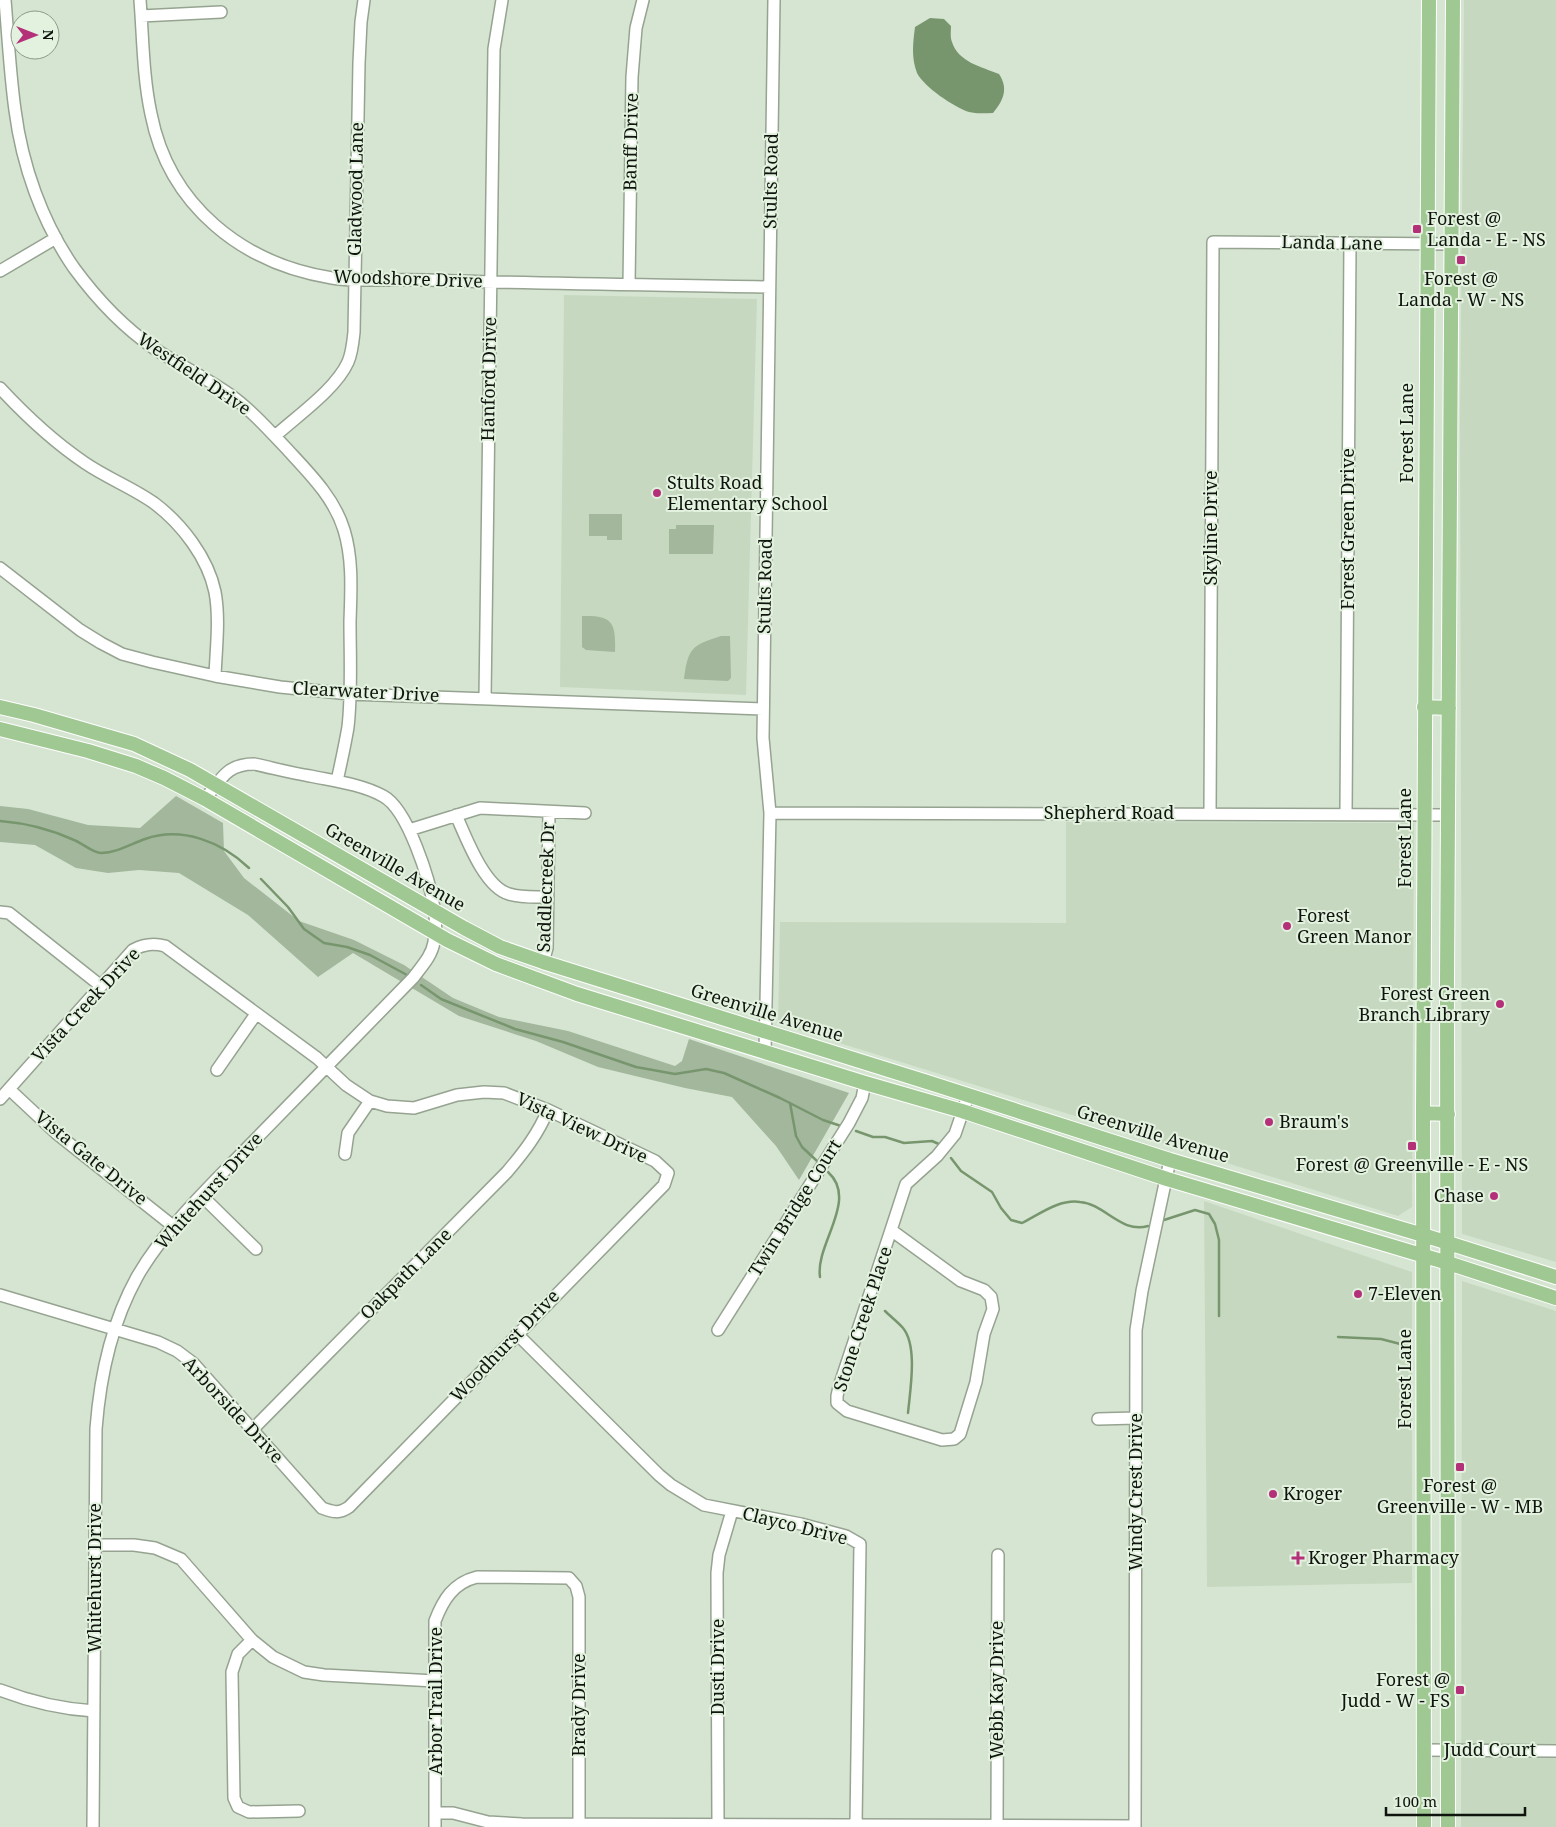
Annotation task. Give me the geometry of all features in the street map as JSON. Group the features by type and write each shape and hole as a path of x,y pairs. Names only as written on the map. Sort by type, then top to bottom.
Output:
{"main road":[{"name":"Forest Lane","path":"1424,1827 1423,980 1429,0"},
{"path":"1448,1827 1447,979 1453,0"},
{"path":"1426,399 1450,398"},
{"name":"Greenville Avenue","path":"0,707 134,744 190,770 484,940 543,962 1170,1160 1423,1235 1556,1277"},
{"path":"1424,707 1449,708"},
{"name":"Greenville Avenue","path":"0,729 88,751 136,766 164,778 205,799 435,934 496,964 530,978 865,1083 962,1111 1167,1179 1448,1263 1556,1298"},
{"path":"1423,980 1447,979"},
{"path":"1423,1113 1448,1114"},
{"path":"1245,1203 1255,1195 1294,1205 1311,1202"},
{"path":"1424,1403 1448,1394"},
{"path":"1424,1518 1448,1516"},
{"path":"1424,1623 1448,1623"}],"street":[{"name":"Westfield Drive","path":"5,0 14,110 23,154 35,191 56,238 74,267 100,300 130,330 155,349 230,395 248,409 317,483 343,528 351,574 350,694 348,725 337,781"},
{"name":"Woodshore Drive","path":"140,0 151,115 159,143 177,180 204,216 215,227 246,249 281,265 334,278 355,280 422,279 769,287"},
{"name":"Gladwood Lane","path":"275,436 330,388 340,376 348,361 354,332 359,63 364,0"},
{"name":"Hanford Drive","path":"485,698 494,49 502,0"},
{"name":"Banff Drive","path":"629,284 632,77 636,28 643,0"},
{"name":"Stults Road","path":"765,1052 770,813 764,759 763,709 774,0"},
{"path":"141,16 221,12"},
{"path":"0,271 56,238"},
{"name":"Landa Lane","path":"1213,242 1451,244"},
{"name":"Skyline Drive","path":"1210,814 1213,242"},
{"name":"Forest Green Drive","path":"1346,814 1350,243"},
{"path":"0,388 49,436 86,464 153,502 171,517 185,534 208,572 215,592 217,612 215,676"},
{"name":"Clearwater Drive","path":"0,568 80,630 122,654 215,676 280,687 350,694 763,709"},
{"name":"Whitehurst Drive","path":"93,1827 96,1429 101,1381 114,1329 138,1275 173,1226 413,978 430,954 434,944 435,910 431,890 402,816 384,796 337,781 254,764 244,764 233,767 205,799"},
{"path":"409,830 480,808 585,813"},
{"name":"Saddlecreek Dr","path":"543,962 547,948 549,812"},
{"name":"Shepherd Road","path":"770,813 1448,815"},
{"path":"456,815 488,880 507,894 523,897 548,897"},
{"path":"0,912 9,913 101,986"},
{"name":"Vista Creek Drive","path":"0,1098 133,950 142,945 157,944 165,946 317,1058 326,1067"},
{"path":"216,1070 256,1014"},
{"name":"Vista View Drive","path":"326,1067 346,1085 370,1101 387,1106 414,1108 457,1095 484,1092 504,1093 548,1110 655,1161 668,1173"},
{"name":"Twin Bridge Court","path":"718,1330 849,1123 862,1098 865,1083"},
{"name":"Vista Gate Drive","path":"9,1089 56,1133 173,1226"},
{"name":"Stone Creek Place","path":"891,1230 961,1281 984,1290 991,1297 993,1309 984,1334 976,1382 960,1434 954,1439 942,1440 847,1411 838,1403 836,1396 906,1184 937,1156 955,1134 968,1096"},
{"path":"345,1154 348,1132 370,1101"},
{"name":"Oakpath Lane","path":"253,1429 507,1172 526,1151 548,1110"},
{"name":"Windy Crest Drive","path":"1135,1826 1136,1330 1145,1275 1170,1160"},
{"name":"Woodhurst Drive","path":"336,1512 343,1511 349,1506 664,1185 668,1173"},
{"path":"202,1196 256,1249"},
{"name":"Arborside Drive","path":"0,1295 158,1342 182,1355 193,1363 322,1508 336,1512"},
{"name":"Clayco Drive","path":"517,1334 671,1485 704,1505 846,1536 860,1544 856,1825"},
{"path":"1098,1420 1136,1418"},
{"name":"Dusti Drive","path":"718,1824 717,1573 719,1555 732,1511"},
{"path":"95,1545 134,1545 155,1548 180,1559 252,1640 273,1657 304,1672 324,1676 435,1681"},
{"name":"Webb Kay Drive","path":"996,1824 998,1556"},
{"name":"Arbor Trail Drive","path":"435,1827 435,1621 442,1603 466,1580 477,1577 569,1578 576,1586"},
{"name":"Brady Drive","path":"576,1586 579,1597 579,1824"},
{"path":"252,1640 238,1654 232,1672 234,1798 238,1807 249,1812 300,1811"},
{"path":"0,1690 41,1704 69,1710 94,1711"},
{"name":"Judd Court","path":"1424,1750 1556,1750"},
{"path":"435,1814 453,1813 488,1822 516,1824 996,1824 1135,1826"}],"shaded area":[{"path":"1464,0 1556,0 1556,1262 1462,1234 1460,418"},
{"path":"930,18 944,19 951,26 952,42 955,49 965,59 999,74 1004,85 1004,95 993,113 975,113 963,109 940,96 917,73 913,56 915,27"},
{"name":"Stults Road Elementary School","path":"564,295 757,299 746,695 560,687"},
{"path":"589,514 622,514 622,540 607,540 607,536 589,536"},
{"path":"676,525 714,525 713,554 669,554 669,529 676,529"},
{"path":"582,616 600,617 610,623 615,634 615,652 586,650 582,647"},
{"path":"721,636 730,636 731,678 728,681 684,679 687,660 693,649 704,642"},
{"path":"176,796 223,823 224,851 244,878 299,921 354,940 404,965 453,998 499,1017 568,1031 675,1066 682,1061 689,1039 849,1093 799,1180 776,1146 732,1097 598,1067 536,1041 459,1016 353,953 318,977 248,915 179,873 139,870 108,873 76,868 35,845 0,842 0,806 28,809 88,825 140,828"},
{"path":"1066,822 1414,823 1412,1207 1398,1216 778,1024 780,922 1066,923"},
{"path":"1204,1201 1412,1272 1412,1583 1207,1587"},
{"path":"1462,1281 1556,1311 1556,1827 1461,1827"}],"waterway":[{"path":"0,821 19,823 47,830 77,841 101,853 118,850 159,835 187,836 214,844 227,851 249,868"},
{"path":"261,879 288,907 304,929 324,943 347,947 370,955 407,975"},
{"path":"421,985 441,999 515,1029 563,1042 636,1067 675,1074 706,1069 724,1073 823,1120 841,1126"},
{"path":"790,1103 796,1136 802,1147 817,1161"},
{"path":"856,1131 873,1137 885,1137 904,1143 932,1141 941,1145"},
{"path":"951,1158 961,1171 992,1192 1001,1208 1011,1220 1022,1223 1057,1205 1080,1202 1089,1204 1130,1226 1148,1226"},
{"path":"820,1277 820,1264 838,1209 839,1196 836,1183 828,1172"},
{"path":"1164,1220 1195,1210 1209,1214 1215,1224 1219,1240 1219,1316"},
{"path":"885,1311 903,1328 908,1336 912,1357 908,1413"},
{"path":"1338,1337 1381,1339 1408,1346"}],"place":[{"name":"Forest @ Landa - E - NS","path":"1417,229"},
{"name":"Forest @ Landa - W - NS","path":"1461,260"},
{"name":"Stults Road Elementary School","path":"657,493"},
{"name":"Forest Green Manor","path":"1287,926"},
{"name":"Forest Green Branch Library","path":"1500,1004"},
{"name":"Braum's","path":"1269,1122"},
{"name":"Forest @ Greenville - E - NS","path":"1412,1146"},
{"name":"Chase","path":"1494,1196"},
{"name":"7-Eleven","path":"1358,1294"},
{"name":"Forest @ Greenville - W - MB","path":"1460,1467"},
{"name":"Kroger","path":"1273,1494"},
{"name":"Kroger Pharmacy","path":"1298,1558"},
{"name":"Forest @ Judd - W - FS","path":"1460,1690"}]}
